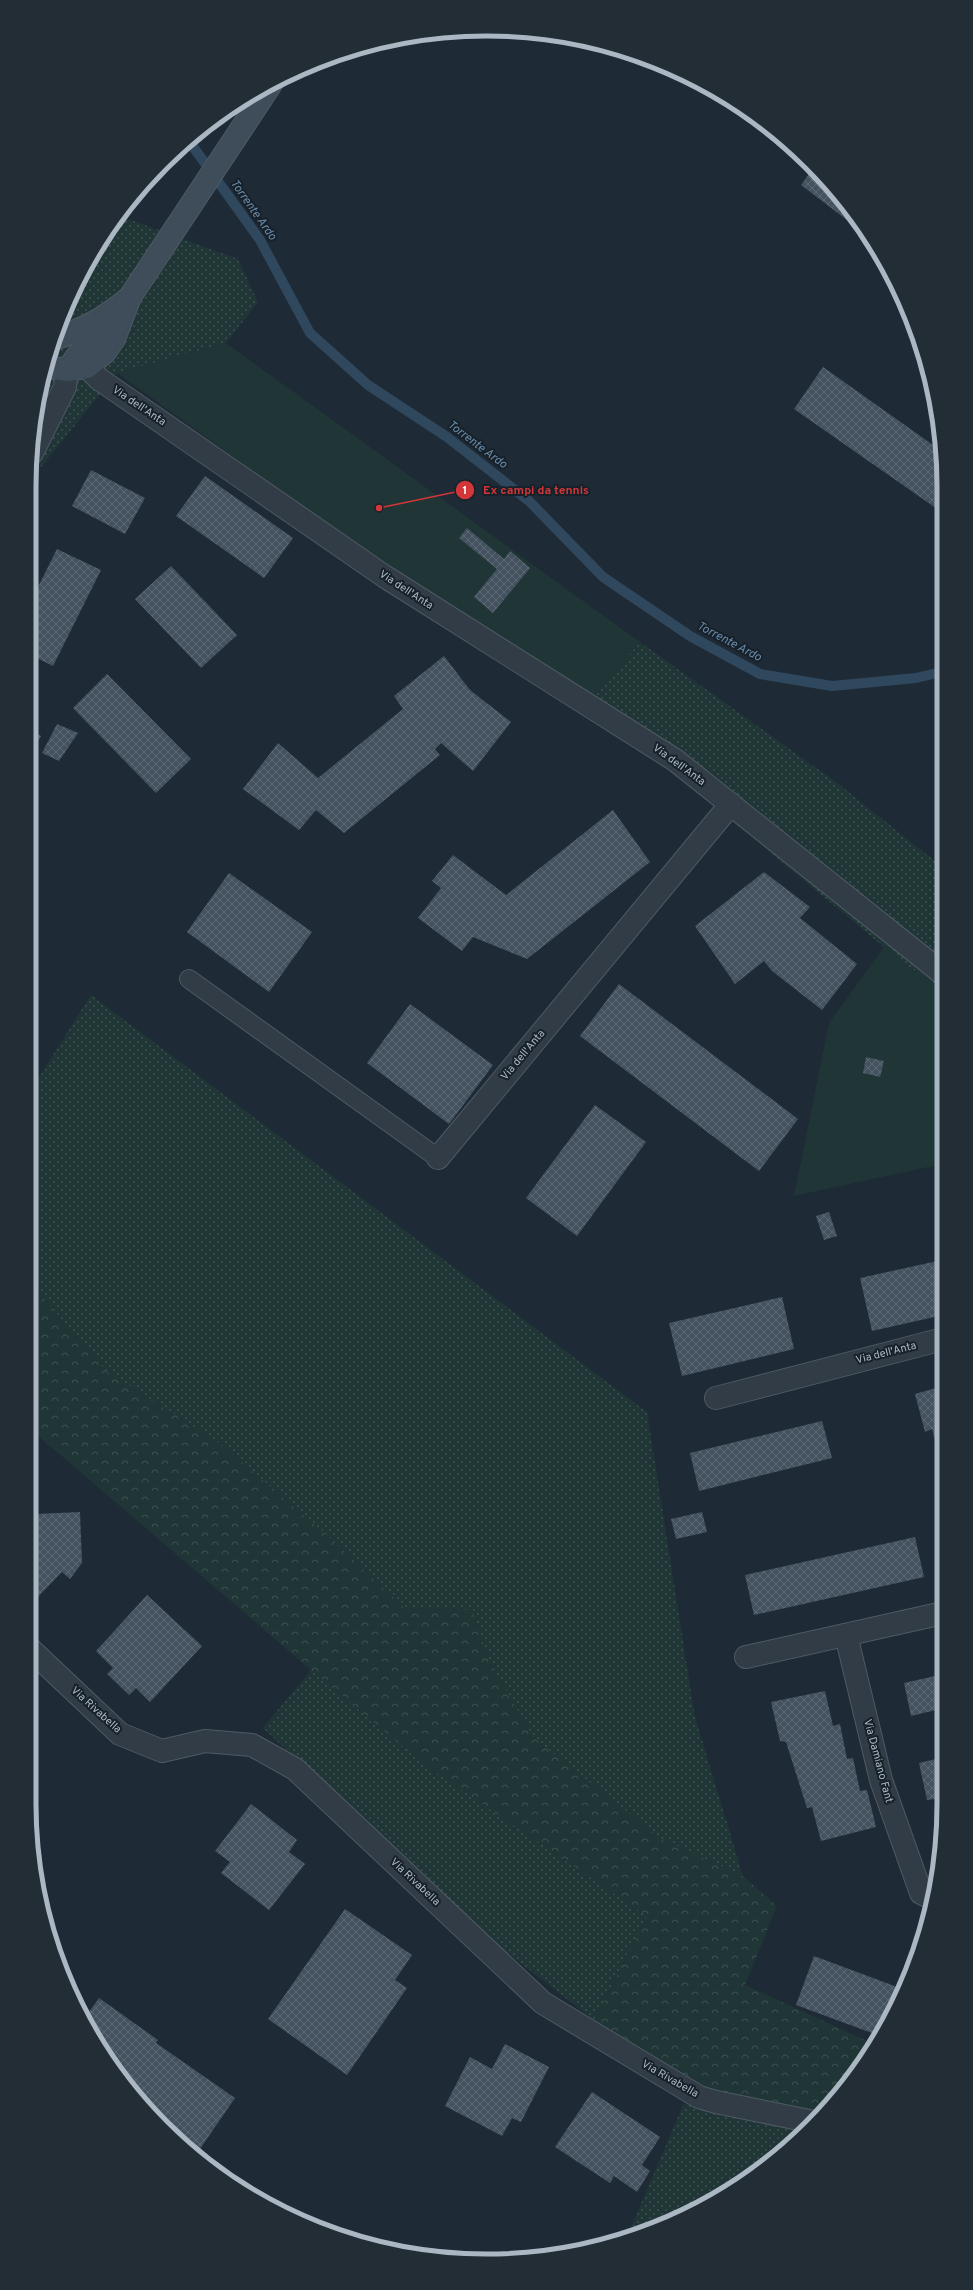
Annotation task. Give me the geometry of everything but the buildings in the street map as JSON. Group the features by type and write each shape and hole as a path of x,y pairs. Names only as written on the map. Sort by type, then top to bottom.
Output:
{"main road":[{"path":"52,367 78,362 105,352 114,339 130,297 264,94"},
{"path":"62,336 77,332 106,317 130,297"},
{"path":"78,362 106,317"}],"street":[{"path":"39,439 78,362"},
{"name":"Via dell'Anta","path":"78,362 99,379 384,576 675,760 937,969"},
{"name":"Via dell'Anta","path":"438,1158 731,804"},
{"name":"Via dell'Anta","path":"716,1398 937,1341"},
{"path":"746,1657 937,1615"},
{"name":"Via Damiano Fant","path":"846,1635 880,1780 921,1893 927,1896"},
{"name":"Via Rivabella","path":"36,1655 120,1734 162,1751 205,1742 252,1746 295,1769 542,2003 699,2096 716,2102 806,2120"}],"lane":[{"path":"189,979 438,1158"}],"green space":[{"path":"125,218 238,259 258,302 226,343 117,373 36,473 40,428 45,399 51,370 60,342 82,287 96,261"},
{"path":"226,343 640,642 584,709 117,373"},
{"path":"640,642 836,782 937,863 937,988 884,947 683,780 584,709"},
{"path":"884,947 937,988 937,1165 794,1196 829,1023"},
{"path":"91,995 647,1412 695,1717 743,1876 662,1839 533,1738 491,1664 472,1611 405,1608 329,1537 221,1444 106,1371 36,1289 36,1082"},
{"path":"36,1289 106,1371 221,1444 329,1537 405,1608 472,1610 491,1664 534,1738 662,1839 743,1876 777,1906 745,1985 869,2042 844,2078 803,2124 693,2082 594,2020 647,1916 425,1765 311,1670 36,1434"},
{"path":"311,1670 425,1765 647,1916 594,2020 482,1933 263,1728"},
{"path":"693,2082 796,2121 792,2134 761,2161 737,2178 686,2208 630,2230"}],"waterway":[{"name":"Torrente Ardo","path":"192,145 260,240 310,333 368,385 447,437 529,501 603,577 690,636 760,674 832,686 916,678 937,673"}],"place":[{"name":"Ex campi da tennis","path":"379,508"}]}
